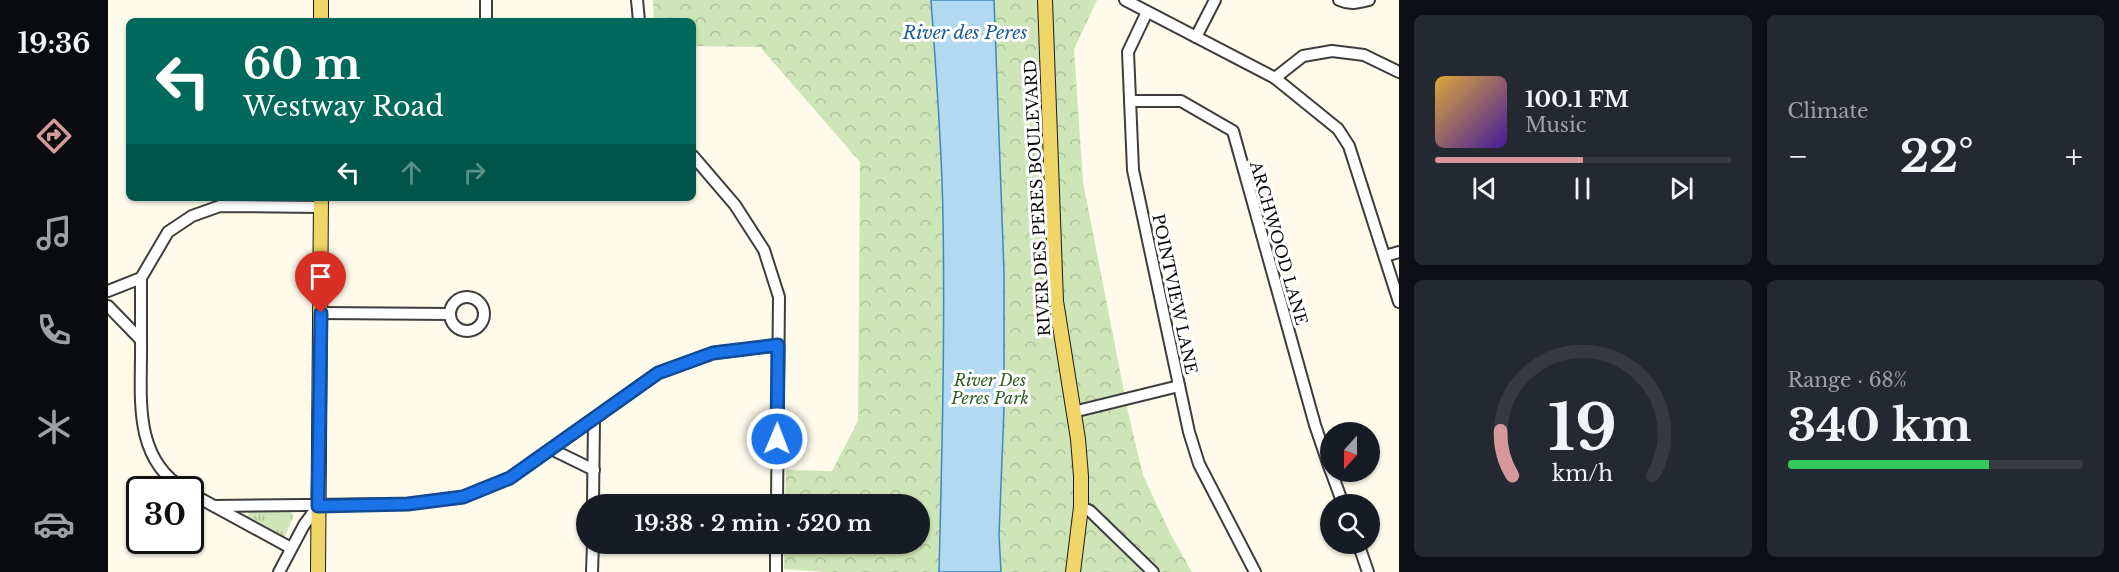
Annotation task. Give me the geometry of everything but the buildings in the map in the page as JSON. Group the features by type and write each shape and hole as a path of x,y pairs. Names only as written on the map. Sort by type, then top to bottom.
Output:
{"main road":[{"path":"321,0 321,18"},
{"name":"RIVER DES PERES BOULEVARD","path":"1045,0 1055,282 1060,337 1081,476 1081,507 1073,572"},
{"path":"318,572 321,203"}],"street":[{"path":"486,0 486,18"},
{"path":"637,0 639,18"},
{"path":"1125,0 1275,78 1338,129 1349,146 1399,302"},
{"path":"1196,37 1215,0"},
{"path":"1339,0 1347,4 1355,4 1369,0"},
{"name":"POINTVIEW LANE","path":"1147,12 1128,52 1132,170 1189,432 1199,464 1255,572"},
{"path":"1275,78 1303,57 1332,51 1364,55 1399,72"},
{"name":"ARCHWOOD LANE","path":"1130,101 1181,101 1233,131 1320,439"},
{"path":"696,160 735,205 764,250 779,297 777,494"},
{"path":"167,476 155,462 148,449 142,421 141,278 168,232 192,216 219,206 321,203"},
{"path":"1385,256 1399,252"},
{"path":"108,291 141,278"},
{"path":"108,306 141,340"},
{"path":"321,313 450,314"},
{"path":"214,506 408,504 463,497 510,478 658,373 713,353 778,345"},
{"path":"1073,412 1179,386"},
{"path":"593,494 594,419"},
{"path":"551,450 594,470"},
{"path":"204,501 291,548"},
{"path":"279,572 307,520 318,506"},
{"path":"1081,507 1090,511 1153,572"},
{"path":"592,572 593,554"},
{"path":"776,554 776,572"},
{"path":"1362,554 1368,572"}],"green space":[{"name":"River Des Peres Park","path":"653,0 1097,0 1074,49 1083,182 1128,412 1143,475 1171,535 1192,572 825,572 784,569 784,554 930,554 930,494 785,494 786,470 832,471 858,421 860,162 760,47 696,46 696,18 654,18"},
{"path":"248,510 290,512 294,515 285,536 282,536 248,517"}],"water":[{"name":"River des Peres","path":"931,0 994,0 1004,272 1004,409 999,535 1001,572 939,572 943,218"}],"route":[{"path":"321,313 318,506 408,504 463,497 510,478 658,373 713,353 778,345 777,439"}]}
